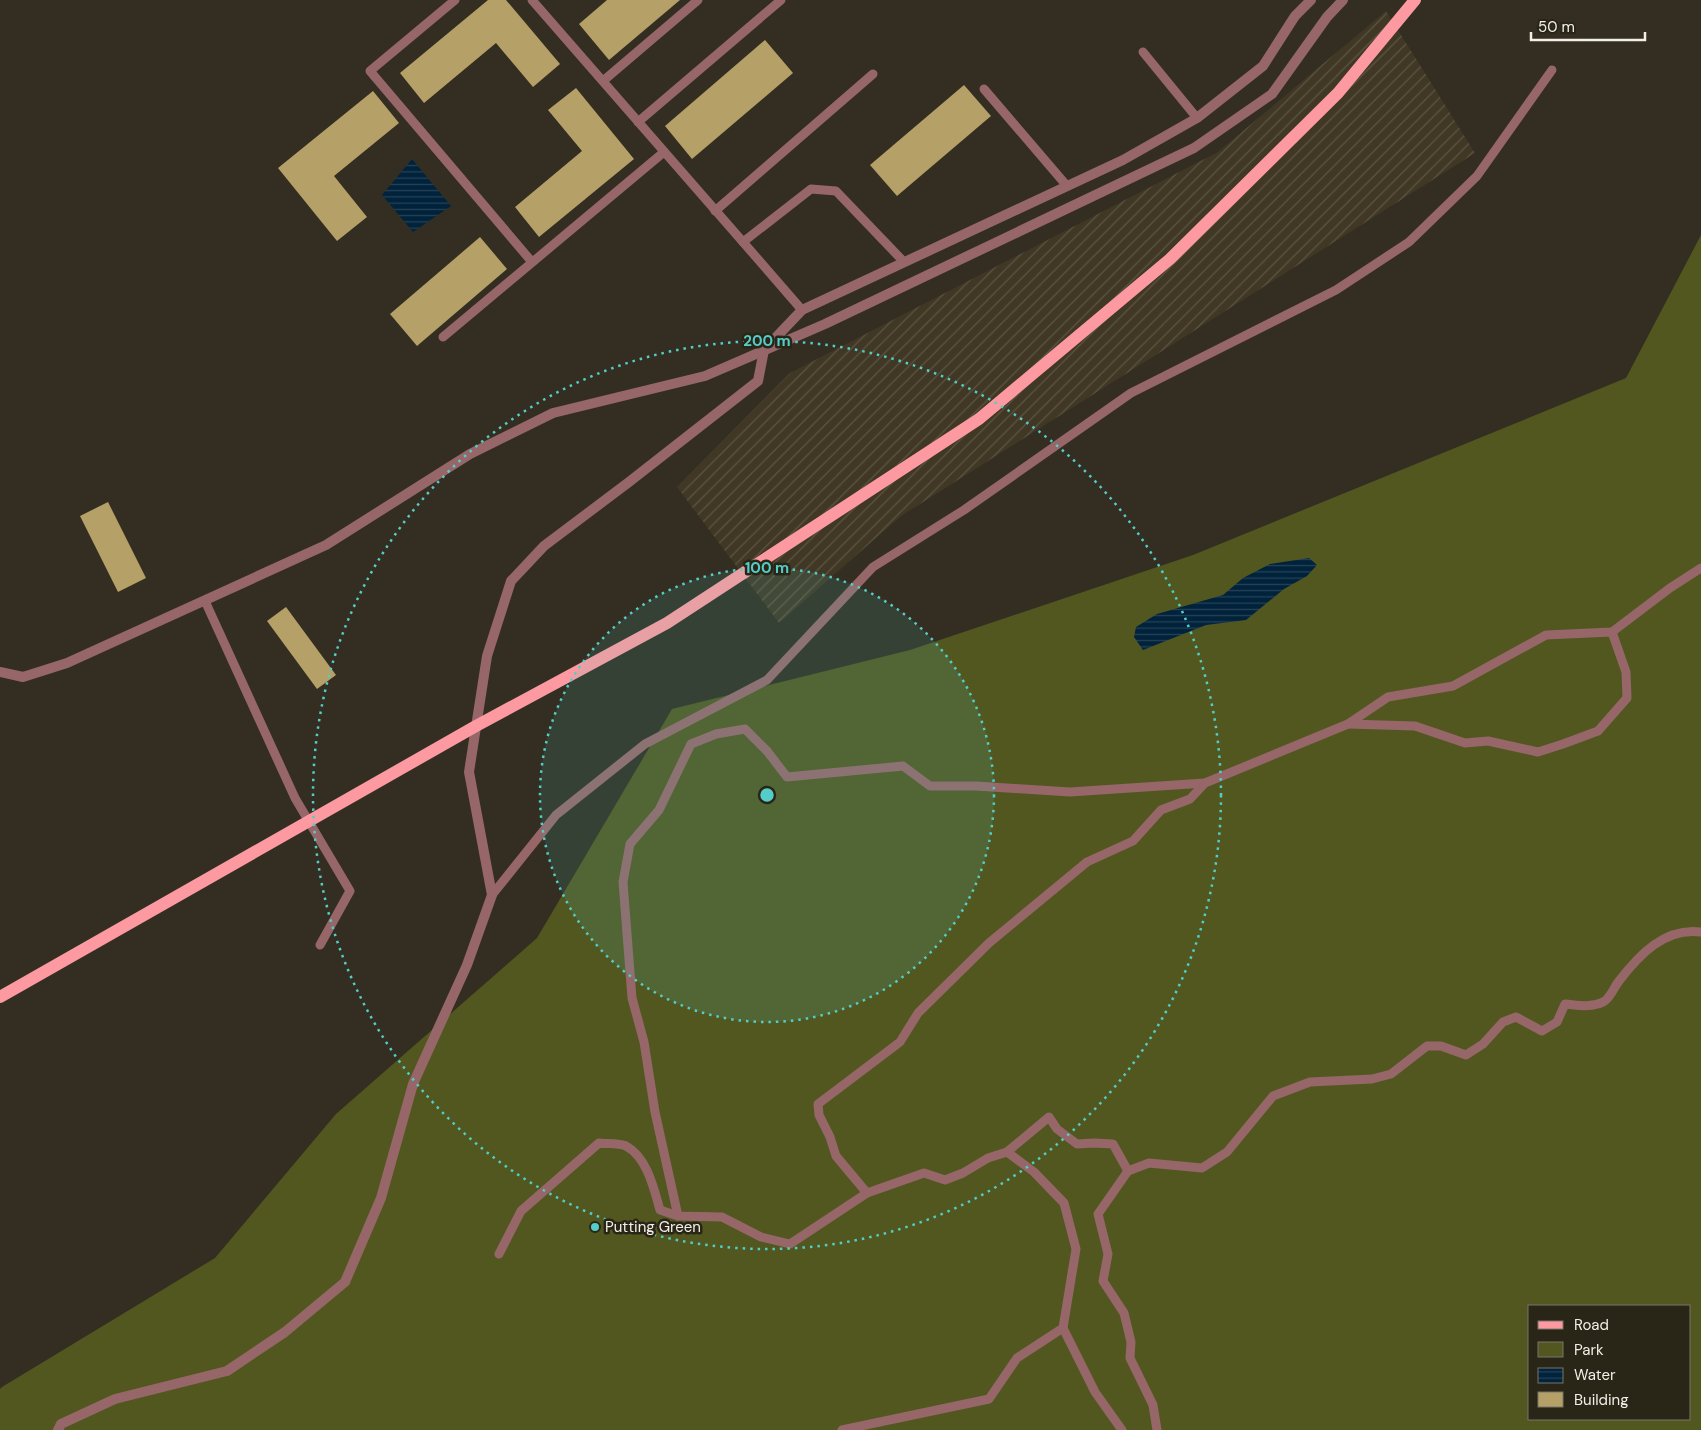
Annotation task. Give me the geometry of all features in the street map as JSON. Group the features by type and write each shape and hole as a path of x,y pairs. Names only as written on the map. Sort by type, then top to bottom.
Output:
{"main road":[{"path":"0,997 476,726 667,623 979,419 1170,259 1338,93 1415,0"}],"street":[{"path":"58,1430 62,1424 115,1399 228,1371 285,1332 345,1282 381,1198 413,1084 467,965 492,895 469,772 487,656 512,581 544,546 758,381 764,350 802,310 1123,160 1198,118 1263,66 1295,16 1311,0"},
{"path":"0,672 23,677 67,663 326,545 470,454 553,413 705,376 825,324 1194,148 1272,94 1326,17 1343,0"}],"lane":[{"path":"455,0 370,72 532,262"},
{"path":"532,0 802,310"},
{"path":"603,82 698,0"},
{"path":"638,122 781,0"},
{"path":"1143,52 1198,118"},
{"path":"492,895 556,815 645,744 767,680 873,567 964,510 1131,393 1336,290 1409,242 1477,176 1552,70"},
{"path":"715,211 873,74"},
{"path":"984,89 1067,186"},
{"path":"443,337 664,152"},
{"path":"743,242 811,189 836,191 904,262"},
{"path":"678,1216 655,1112 644,1042 632,998 623,882 630,844 659,810 691,744 716,734 745,729 767,751 787,777 903,766 930,786 976,786 1070,792 1205,784 1348,724 1388,697 1453,686 1546,635 1612,632 1670,588 1701,568"},
{"path":"205,601 295,798 350,892 320,944"},
{"path":"1348,724 1415,726 1464,743 1488,741 1538,752 1563,744 1598,731 1627,698 1626,672 1612,632"},
{"path":"867,1193 836,1156 830,1137 819,1115 818,1104 900,1042 918,1013 997,937 1087,862 1133,841 1161,810 1190,799 1205,784"},
{"path":"1156,1430 1153,1405 1130,1358 1130,1342 1124,1313 1104,1281 1108,1254 1098,1214 1128,1172 1149,1163 1202,1168 1227,1152 1273,1096 1310,1082 1372,1079 1391,1074 1427,1046 1441,1046 1466,1055 1483,1044 1503,1022 1516,1018 1542,1030 1557,1022 1565,1004 1591,1006 1605,1001 1618,981 1646,950 1672,934 1701,932"},
{"path":"499,1254 521,1211 599,1143 625,1146 637,1156 654,1187 660,1210 678,1216 722,1217 761,1237 790,1244 867,1193 924,1173 945,1180 963,1173 988,1158 1007,1152 1049,1118 1057,1129 1077,1144 1094,1142 1113,1144 1128,1172"},
{"path":"1007,1152 1034,1172 1064,1203 1076,1249 1063,1328 1095,1392 1122,1430"},
{"path":"842,1430 989,1399 1018,1358 1063,1328"}],"shaded area":[{"path":"1386,11 1475,153 901,516 779,623 677,487 790,373 1218,152"}],"green space":[{"path":"1701,235 1701,1430 0,1430 0,1389 2,1387 215,1258 336,1114 537,938 672,709 910,650 1193,555 1626,378"}],"water":[{"path":"412,159 451,206 413,232 382,195"},
{"path":"1309,558 1317,565 1307,576 1284,589 1246,620 1206,625 1143,650 1134,637 1136,627 1157,614 1223,595 1243,578 1270,564"}],"building":[{"path":"488,0 506,0 560,64 533,87 496,43 424,103 400,73"},
{"path":"607,0 680,0 609,60 579,24"},
{"path":"765,40 793,73 692,159 665,126"},
{"path":"964,85 991,116 897,196 870,165"},
{"path":"576,88 634,159 539,237 515,207 582,151 548,110"},
{"path":"373,91 399,123 334,176 367,217 337,241 278,168"},
{"path":"480,237 507,269 417,346 390,314"},
{"path":"108,502 146,578 118,592 80,516"},
{"path":"286,607 336,675 317,689 267,621"}],"place":[{"name":"Putting Green","path":"595,1227"}]}
